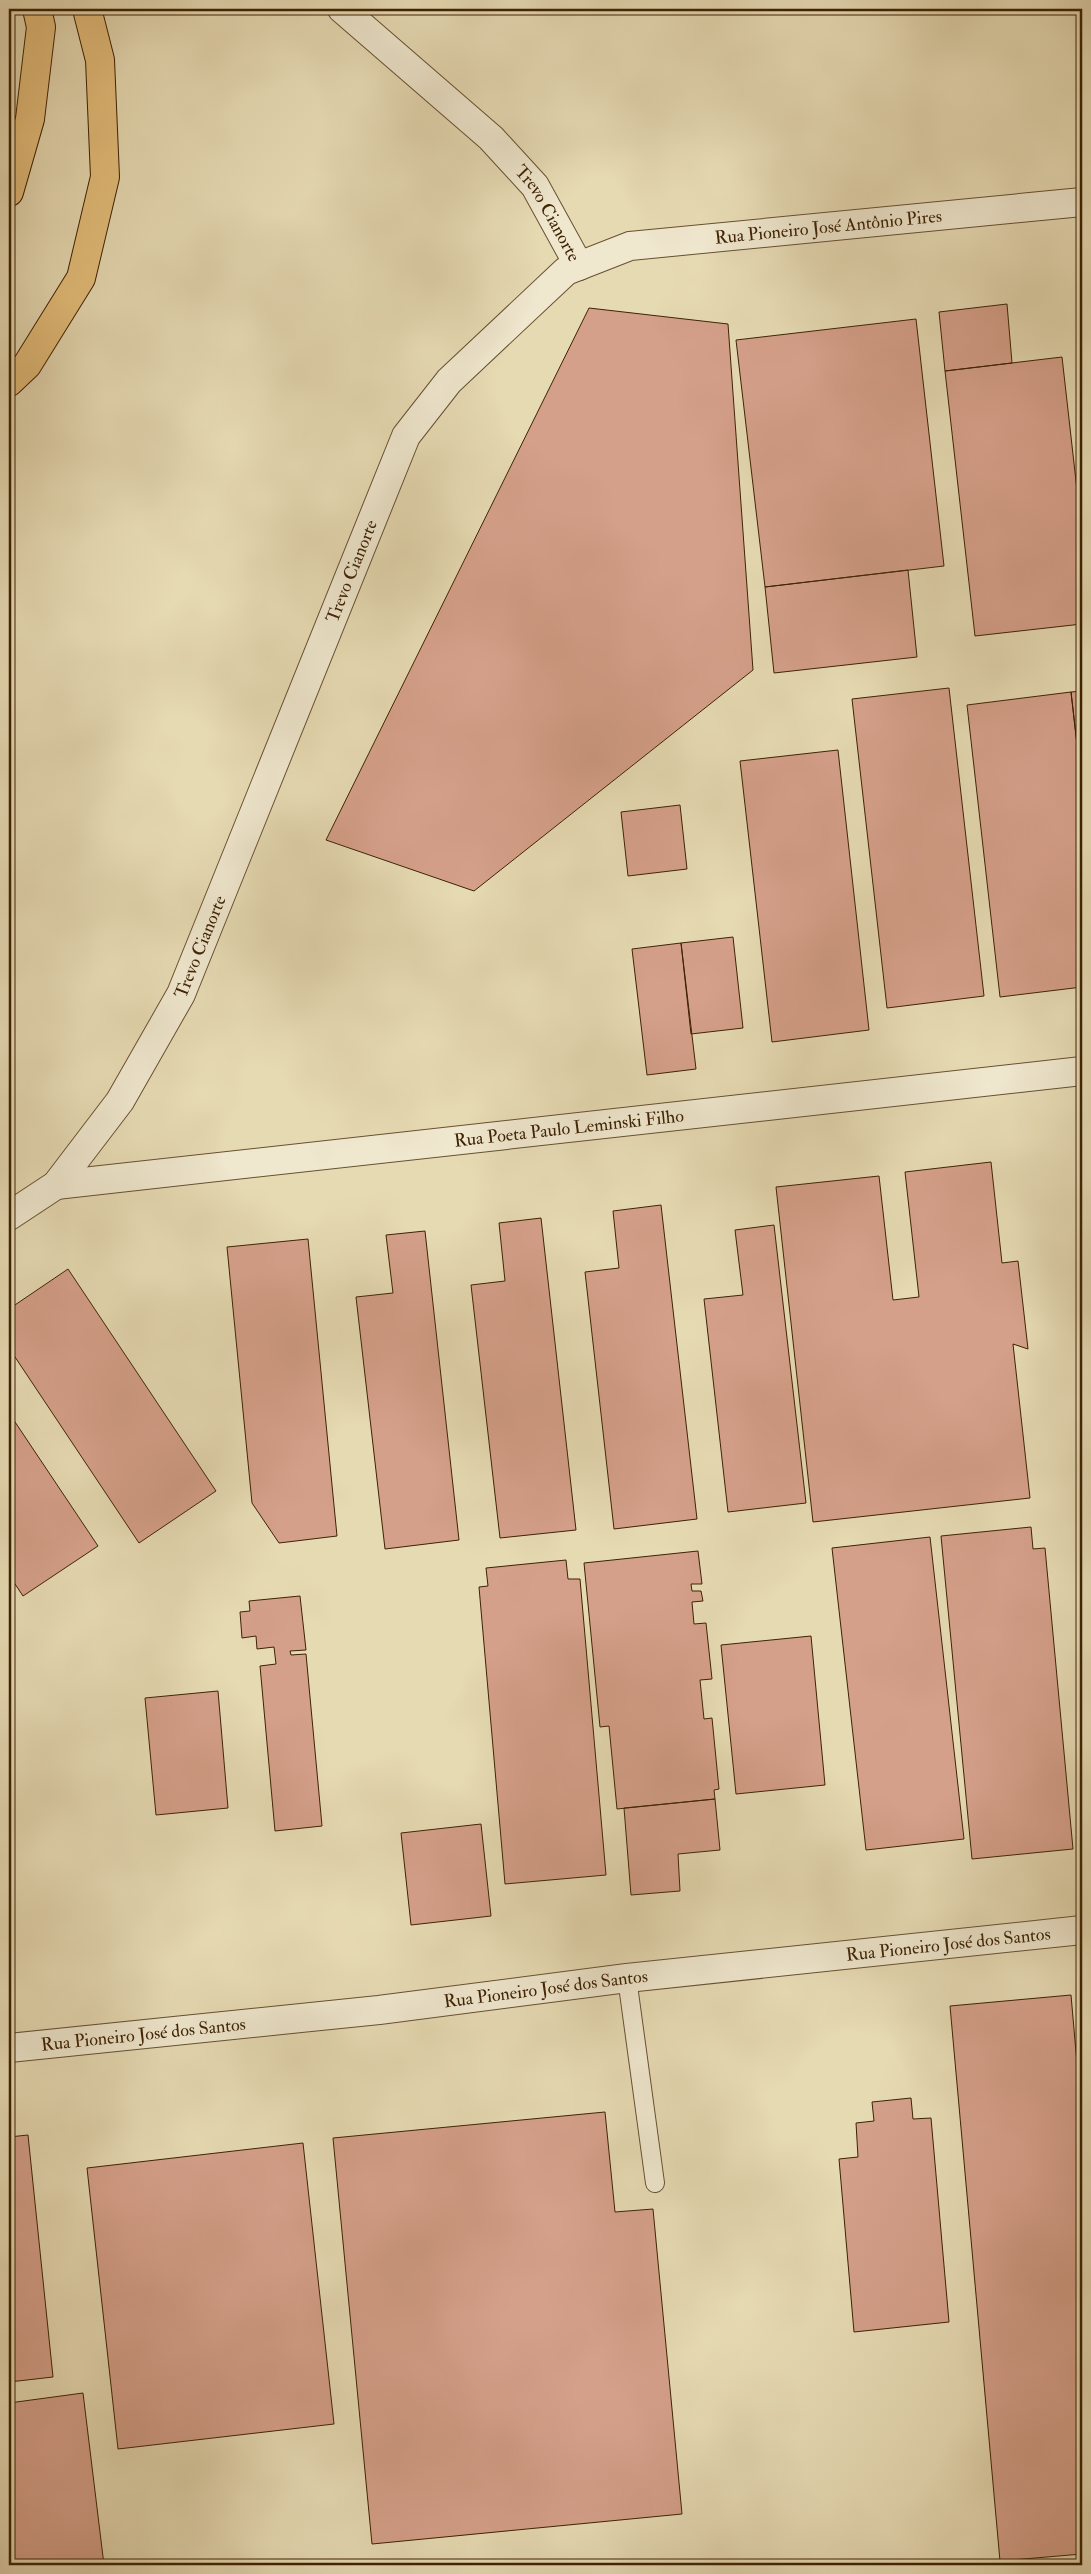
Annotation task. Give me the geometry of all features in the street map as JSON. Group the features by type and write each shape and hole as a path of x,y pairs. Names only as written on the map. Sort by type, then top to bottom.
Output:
{"highway":[{"path":"9,192 30,119 41,27 38,9"},
{"path":"9,382 27,365 81,278 105,177 100,60 87,9"}],"street":[{"name":"Trevo Cianorte","path":"9,1216 56,1185 120,1101 181,994 406,436 449,381 566,271 579,266 535,186 491,138 342,9"},
{"name":"Rua Pioneiro José Antônio Pires","path":"579,266 630,246 1082,202"},
{"name":"Rua Poeta Paulo Leminski Filho","path":"56,1185 1082,1071"},
{"name":"Rua Pioneiro José dos Santos","path":"9,2048 379,2010 627,1978 1082,1930"}],"lane":[{"path":"627,1978 655,2183"}],"building":[{"path":"1007,304 1012,363 945,371 939,312"},
{"path":"1082,307 1082,343 1078,308"},
{"path":"589,308 728,324 753,670 474,891 326,840"},
{"path":"916,319 944,566 765,587 736,340"},
{"path":"1062,357 1082,534 1082,624 975,636 945,371"},
{"path":"908,570 917,657 774,673 765,587"},
{"path":"949,688 984,996 887,1008 852,699"},
{"path":"1082,691 1082,788 1071,692"},
{"path":"1071,692 1082,788 1082,987 1000,997 967,705"},
{"path":"838,750 869,1030 772,1042 740,761"},
{"path":"680,805 687,869 628,876 621,812"},
{"path":"733,937 743,1028 691,1034 681,943"},
{"path":"681,943 696,1069 647,1075 632,949"},
{"path":"991,1162 1002,1263 1018,1261 1028,1349 1013,1344 1030,1498 813,1522 776,1187 879,1176 893,1300 919,1297 905,1172"},
{"path":"661,1205 697,1519 614,1529 585,1272 619,1268 613,1211"},
{"path":"541,1218 576,1530 500,1538 471,1285 505,1281 499,1223"},
{"path":"774,1225 806,1503 728,1512 704,1299 743,1295 735,1230"},
{"path":"425,1231 459,1540 385,1549 356,1297 393,1293 386,1235"},
{"path":"308,1239 337,1536 279,1543 252,1503 227,1247"},
{"path":"68,1269 216,1491 139,1543 9,1348 9,1309"},
{"path":"9,1413 98,1546 23,1596 9,1575"},
{"path":"1031,1527 1033,1549 1045,1548 1073,1849 972,1859 941,1536"},
{"path":"930,1537 964,1839 866,1850 832,1548"},
{"path":"698,1551 702,1584 691,1584 692,1591 701,1591 703,1601 692,1602 694,1624 706,1623 712,1679 700,1680 704,1719 712,1718 719,1789 714,1790 715,1799 617,1809 609,1726 600,1727 584,1563"},
{"path":"566,1560 568,1579 580,1579 606,1875 505,1884 479,1587 488,1586 486,1568"},
{"path":"300,1596 306,1650 290,1651 291,1655 306,1654 322,1826 275,1831 260,1666 276,1664 274,1647 257,1649 256,1636 242,1638 240,1612 250,1611 249,1601"},
{"path":"811,1636 825,1785 736,1794 721,1645"},
{"path":"218,1691 228,1808 156,1815 145,1698"},
{"path":"715,1799 720,1850 678,1854 680,1891 631,1895 624,1808"},
{"path":"481,1824 491,1916 411,1925 401,1833"},
{"path":"1071,1995 1082,2120 1082,2554 1000,2561 950,2006"},
{"path":"911,2098 913,2119 931,2118 949,2322 854,2332 839,2159 858,2157 856,2123 874,2121 872,2102"},
{"path":"605,2112 615,2212 653,2209 682,2514 372,2544 333,2138"},
{"path":"28,2135 53,2377 9,2382 9,2137"},
{"path":"303,2143 334,2424 118,2449 87,2168"},
{"path":"83,2393 104,2565 9,2565 9,2403"}]}
